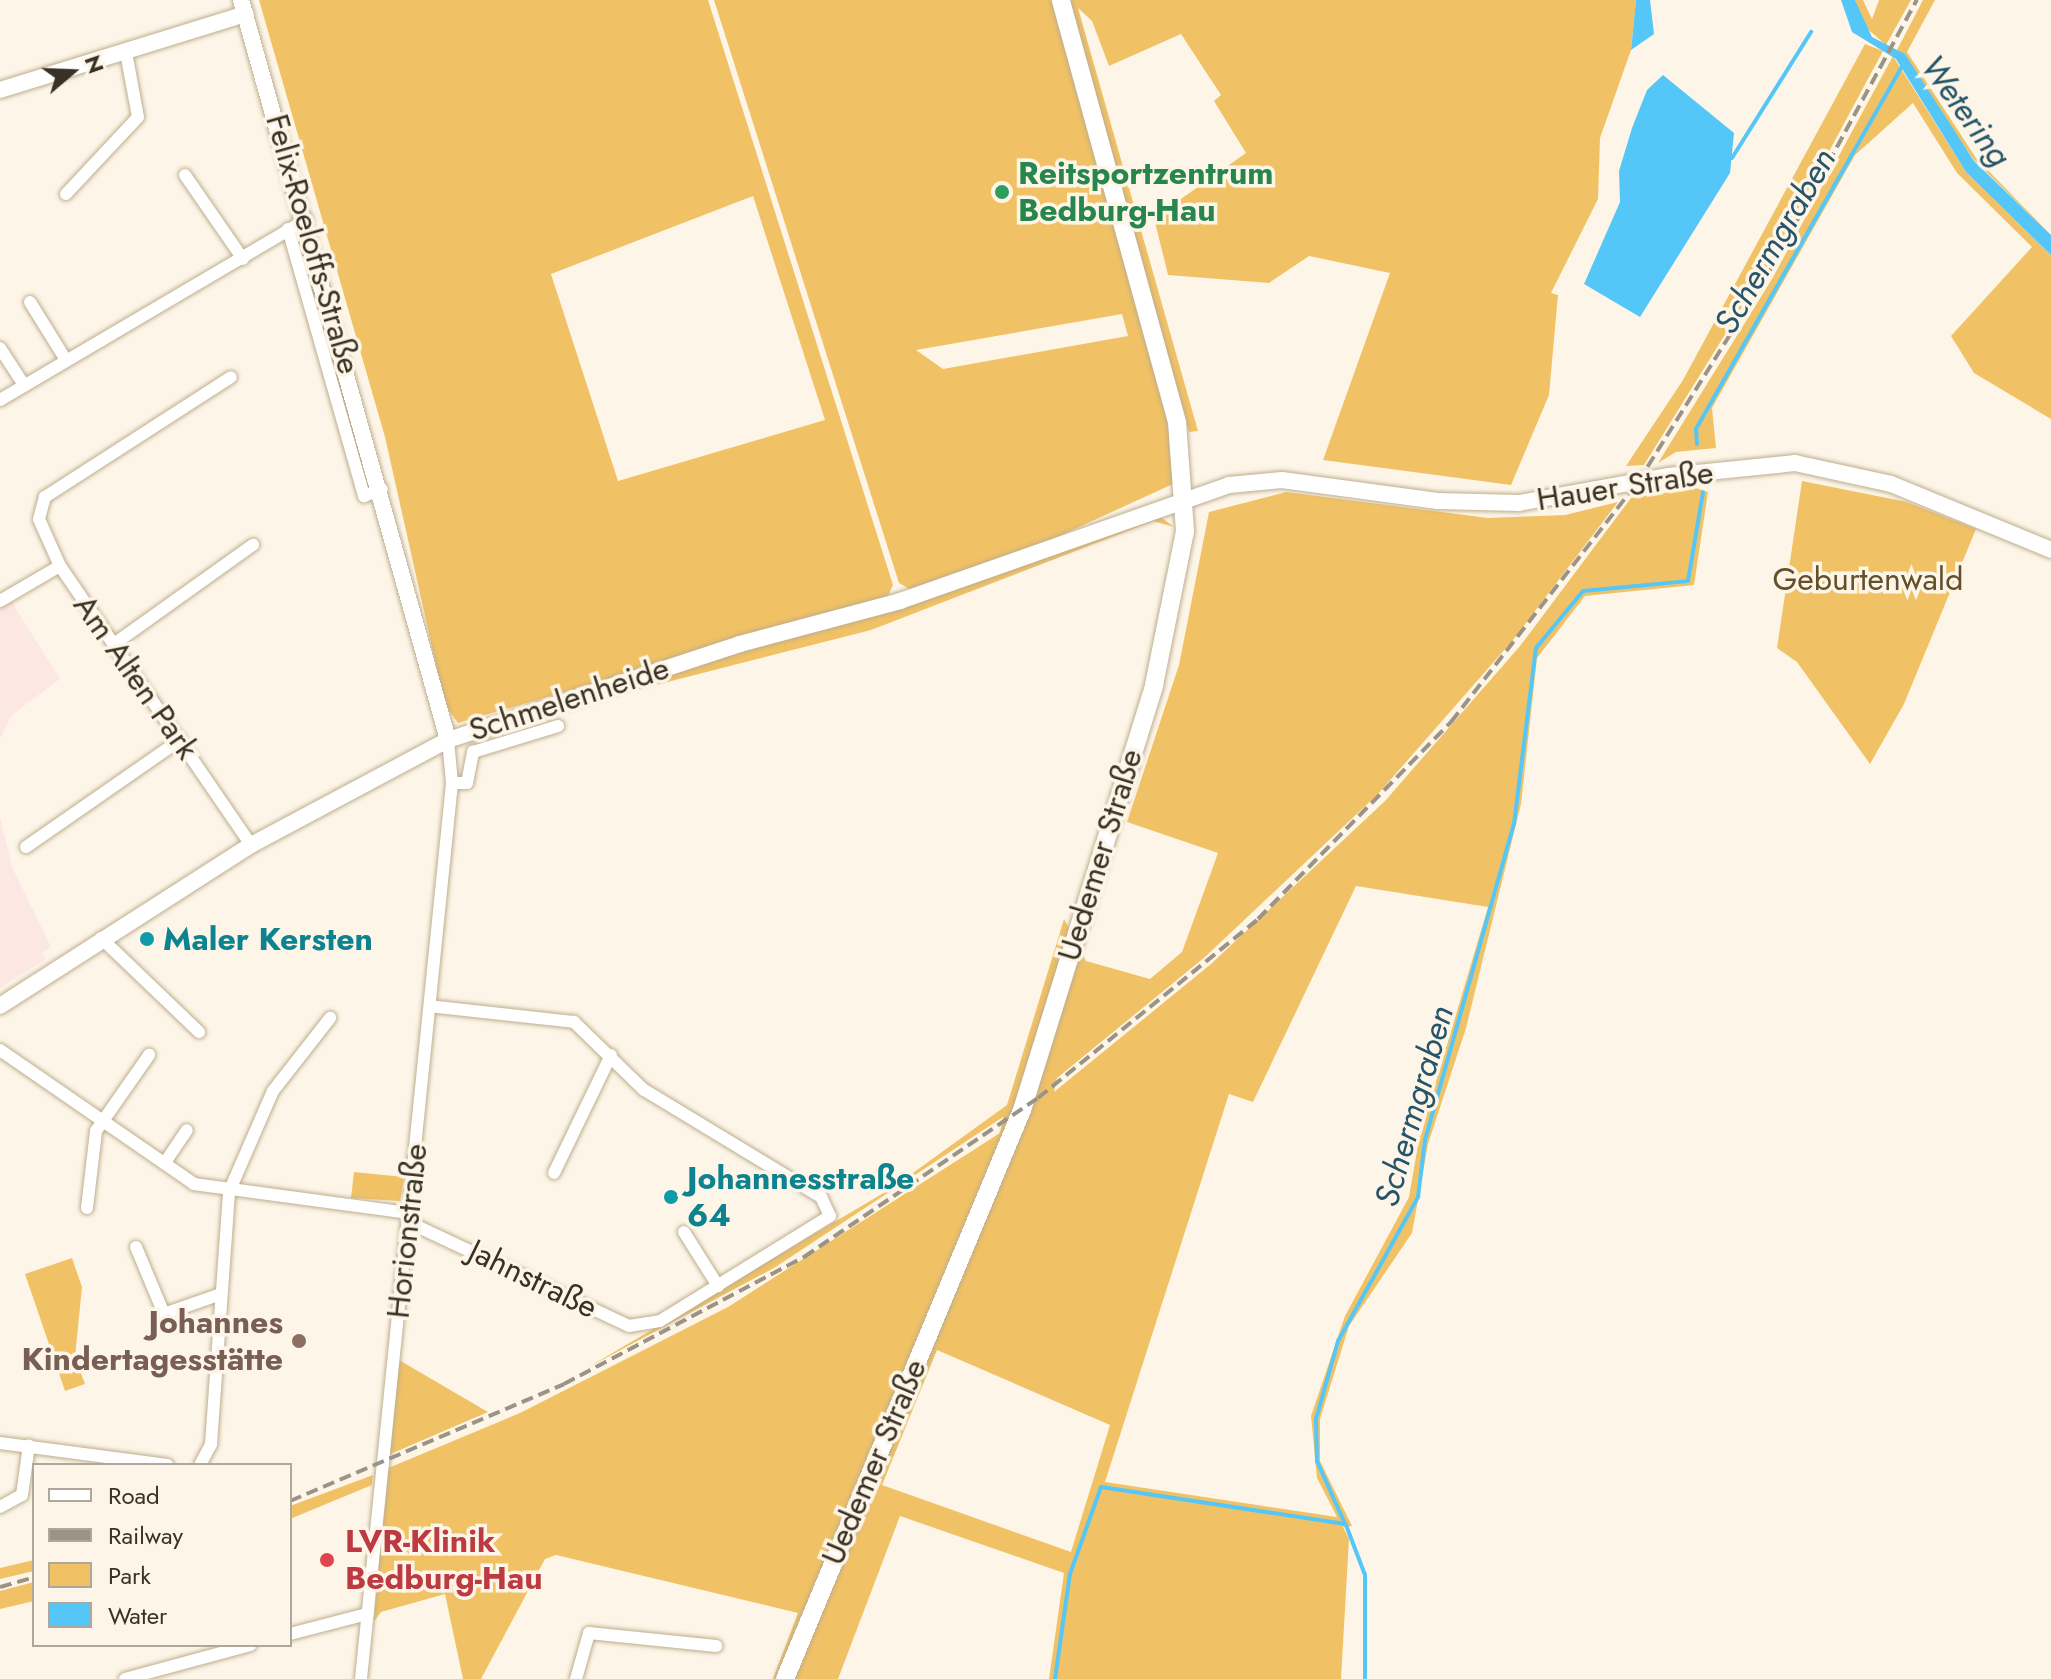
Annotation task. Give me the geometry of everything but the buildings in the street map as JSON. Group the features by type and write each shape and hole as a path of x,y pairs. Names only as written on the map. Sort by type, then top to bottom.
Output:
{"main road":[{"name":"Uedemer Straße","path":"785,1679 1022,1110 1161,660 1186,496 1165,374 1061,0"}],"street":[{"path":"0,90 126,52 243,7"},
{"name":"Felix-Roeloffs-Straße","path":"243,7 307,219 448,740"},
{"path":"66,194 138,117 126,52"},
{"path":"185,175 243,259"},
{"path":"0,400 307,219"},
{"name":"Felix-Roeloffs-Straße","path":"288,229 364,496 382,489"},
{"path":"30,302 66,360"},
{"path":"0,348 24,385"},
{"path":"60,566 39,519 45,497 231,377"},
{"name":"Hauer Straße","path":"1186,496 1282,480 1438,501 1519,503 1668,476 1795,463 1891,484 2051,550"},
{"name":"Schmelenheide","path":"0,1006 101,938 251,845 448,740 740,644 900,601 1186,496"},
{"path":"114,644 253,545"},
{"name":"Am Alten Park","path":"0,601 60,566 251,845"},
{"path":"452,783 467,783 473,752 558,726"},
{"path":"26,847 180,740"},
{"name":"Horionstraße","path":"361,1679 452,783 448,740"},
{"path":"101,938 199,1032"},
{"path":"430,1006 574,1022 644,1090 829,1206 824,1224 718,1286 684,1232"},
{"path":"201,1463 211,1444 229,1192 273,1091 330,1018"},
{"name":"Jahnstraße","path":"0,1050 107,1120 194,1184 229,1192 408,1218 629,1326 660,1321 718,1286"},
{"path":"87,1208 96,1131 107,1120 149,1055"},
{"path":"554,1173 611,1055"},
{"path":"166,1161 187,1130"},
{"path":"136,1247 164,1314 221,1294"},
{"path":"0,1443 154,1463"},
{"path":"0,1507 22,1495 29,1445"},
{"path":"292,1633 367,1614"},
{"path":"576,1679 589,1633 716,1646"},
{"path":"125,1679 243,1647"}],"shaded area":[{"path":"11,601 60,679 12,715 0,739 0,608"},
{"path":"0,817 13,869 51,947 42,953 46,959 0,988"}],"green space":[{"path":"259,0 708,0 893,585 887,598 458,723 445,705 385,437","holes":["753,196 825,420 618,481 551,274"]},
{"path":"714,0 1056,0 1173,434 1173,484 1044,543 913,591 899,583","holes":["1122,314 1128,336 943,369 916,350"]},
{"path":"1069,0 1636,0 1631,50 1600,138 1598,199 1551,293 1558,295 1549,395 1511,485 1323,460 1390,273 1309,256 1269,283 1168,275 1154,218 1246,153 1214,101 1221,95 1181,34 1109,66 1092,21 1078,8 1198,431 1189,432"},
{"path":"1855,0 1863,0 1872,19 1879,0 1911,0 1886,45 1865,27"},
{"path":"1923,0 1935,0 1907,52 1976,158 2051,235 1974,160 1897,50"},
{"path":"1865,44 1883,51 1767,267 1644,465 1626,466 1683,380"},
{"path":"1893,56 1966,172 2051,255 2051,419 1974,373 1951,336 2032,247 1957,173 1913,103 1855,155 1712,408 1716,448 1676,452 1658,463 1772,279"},
{"name":"Geburtenwald","path":"1802,481 1907,502 1976,529 1904,704 1870,764 1797,662 1777,648"},
{"path":"1696,488 1708,492 1694,585 1585,596 1537,658 1521,804 1466,1028 1428,1144 1412,1233 1349,1326 1320,1419 1320,1461 1352,1526 1343,1527 1349,1539 1341,1679 1049,1679 1064,1573 900,1516 838,1679 793,1679 1078,946 1086,961 1150,979 1182,952 1218,853 1127,822 1179,665 1209,512 1286,492 1488,518 1565,515 1618,502 1513,640 1378,794 1205,957 1057,1078 1054,1092 1211,964 1385,801 1520,646 1631,498","holes":["1356,886 1488,907 1419,1139 1409,1197 1345,1316 1311,1416 1317,1478 1337,1517 1105,1482 1229,1094 1253,1102","937,1350 1110,1425 1071,1552 882,1485"]},
{"path":"1158,515 1174,527 1153,521 871,630 609,697 467,742"},
{"path":"1064,919 1071,932 1016,1110 779,1679 773,1679 798,1613 556,1555 545,1559 481,1679 463,1679 445,1594 381,1612 374,1621 386,1469 520,1413 728,1307 1000,1133 1003,1117 774,1268 587,1368 892,1188 1007,1105"},
{"path":"354,1172 404,1177 400,1201 351,1198"},
{"path":"72,1258 82,1287 75,1357 85,1384 65,1391 25,1274"},
{"path":"399,1360 488,1412 386,1456"},
{"path":"373,1475 372,1485 292,1518 292,1505"},
{"path":"32,1560 32,1571 0,1579 0,1568"},
{"path":"32,1583 32,1601 0,1609 0,1591"}],"water":[{"path":"1636,0 1650,0 1654,34 1631,50"},
{"path":"1841,0 1855,0 1872,37 1905,54 1974,161 2051,235 2051,255 1966,172 1896,59 1852,32"},
{"path":"1663,75 1734,133 1730,173 1640,317 1584,284 1620,202 1619,171 1632,128 1647,90"}],"waterway":[{"path":"1732,158 1811,32"},
{"name":"Schermgraben","path":"1697,444 1696,429 1902,66"},
{"name":"Schermgraben","path":"1055,1679 1070,1574 1101,1487 1345,1524 1317,1461 1316,1419 1338,1341 1418,1197 1425,1140 1514,824 1536,648 1583,591 1688,581 1703,492"},
{"path":"1346,1525 1365,1575 1365,1679"}],"railway":[{"path":"292,1500 564,1384 804,1257 1038,1098 1258,919 1451,722 1638,482 1768,274 1917,0"},
{"path":"0,1587 32,1578"}],"place":[{"name":"Reitsportzentrum Bedburg-Hau","path":"1002,192"},
{"name":"Maler Kersten","path":"147,939"},
{"name":"Johannesstraße 64","path":"671,1197"},
{"name":"Johannes Kindertagesstätte","path":"299,1341"},
{"name":"LVR-Klinik Bedburg-Hau","path":"327,1560"}],"water label":[{"name":"Wetering","path":"1966,111"}]}
